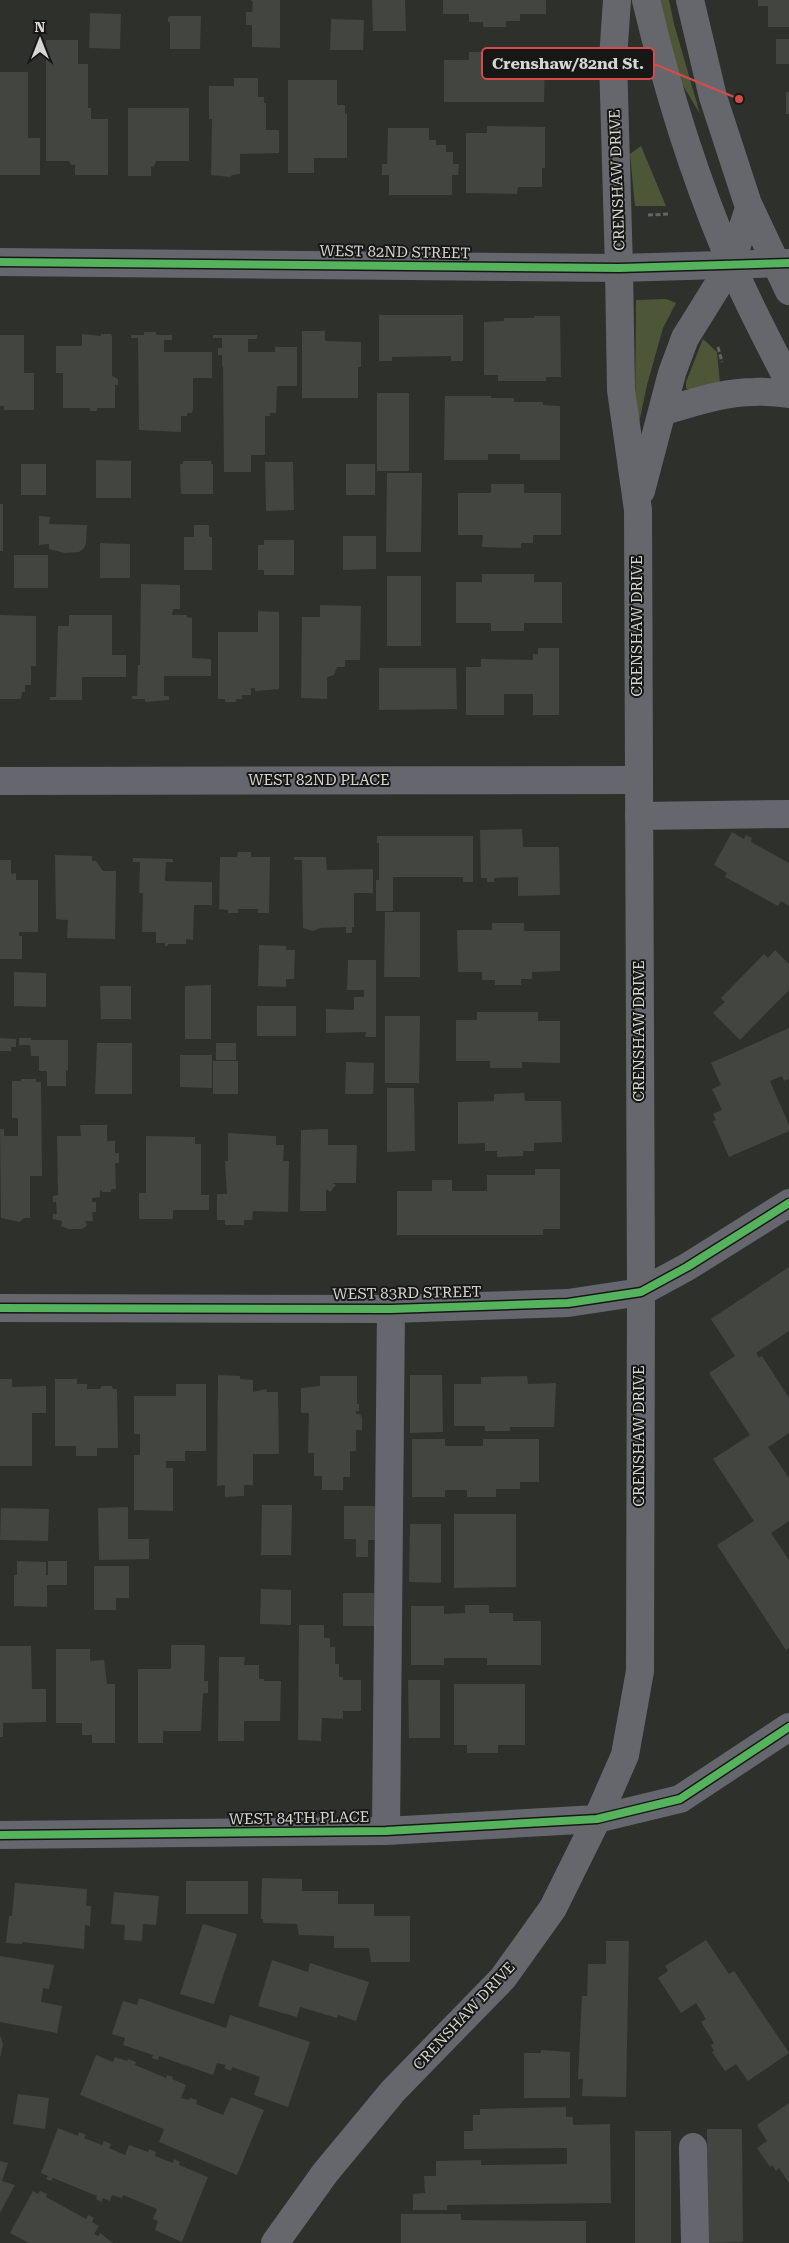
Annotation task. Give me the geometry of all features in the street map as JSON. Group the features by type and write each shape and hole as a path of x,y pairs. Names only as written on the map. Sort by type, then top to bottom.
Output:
{"main road":[{"name":"CRENSHAW DRIVE","path":"275,2243 325,2173 393,2091 503,1978 553,1908 597,1819 625,1755 640,1671 638,510 621,390 620,268 613,59 617,0"},
{"path":"646,0 661,64 681,126 731,264 789,382"},
{"path":"690,0 713,96 749,208 782,263 789,291"},
{"name":"CRENSHAW DRIVE","path":"638,510 646,468 672,373 685,338 731,264 749,208"},
{"path":"663,411 713,397 754,392 789,394"}],"street":[{"name":"WEST 82ND STREET","path":"0,262 620,268 782,263"},
{"name":"WEST 82ND PLACE","path":"0,780 637,780"},
{"path":"639,816 789,814"},
{"name":"WEST 83RD STREET","path":"0,1308 391,1309 568,1303 640,1292 687,1267 789,1203"},
{"path":"386,1831 391,1309"},
{"name":"WEST 84TH PLACE","path":"0,1835 386,1831 597,1819 680,1798 789,1727"},
{"path":"693,2147 695,2243"}],"path":[{"path":"718,345 723,369"}],"green space":[{"path":"657,0 669,0 700,114 672,67"},
{"path":"641,146 666,206 635,206 630,154"},
{"path":"666,299 676,303 663,328 647,385 638,428 635,425 636,300"},
{"path":"703,339 717,352 720,384 686,389 686,382"}],"building":[{"path":"250,0 280,0 280,48 252,47 252,25 246,25 246,12 252,12 253,2"},
{"path":"372,0 405,0 406,31 373,31"},
{"path":"443,0 546,0 546,14 520,14 520,21 506,21 506,27 483,27 483,22 469,22 469,14 443,14"},
{"path":"758,0 789,0 789,27 768,27 768,6 758,6"},
{"path":"90,13 121,14 120,49 89,48"},
{"path":"170,16 201,16 200,49 170,49 170,22 168,22 168,18"},
{"path":"331,19 364,20 363,50 330,50"},
{"path":"776,39 789,39 789,64 776,64"},
{"path":"46,40 78,40 78,64 88,64 88,108 91,108 91,119 108,119 108,175 75,175 75,165 71,165 69,161 46,161"},
{"path":"469,52 521,52 521,60 545,60 544,102 444,102 444,60 469,60"},
{"path":"0,72 28,72 28,138 40,138 40,175 0,175"},
{"path":"234,78 258,78 258,97 264,97 264,103 266,103 266,130 279,130 279,153 240,154 240,174 230,177 211,175 212,119 209,119 209,86 234,86"},
{"path":"288,80 337,80 337,105 345,105 345,114 347,114 347,158 314,158 314,173 288,173"},
{"path":"786,92 789,92 789,114 786,114"},
{"path":"128,108 189,108 189,161 156,161 154,166 151,167 151,176 128,176"},
{"path":"487,126 545,127 545,168 542,168 542,187 518,187 517,194 466,193 466,133 487,133"},
{"path":"388,128 429,128 429,140 436,140 436,145 446,145 446,152 453,152 453,164 459,164 458,175 452,175 452,195 389,195 389,175 382,175 382,164 387,164"},
{"path":"379,315 463,315 463,361 451,361 451,356 392,357 392,361 379,361"},
{"path":"534,316 560,316 561,377 546,377 546,381 498,381 498,375 484,375 484,322 504,321 504,318 534,318"},
{"path":"302,331 325,331 325,341 361,342 361,367 358,367 358,398 302,398"},
{"path":"144,332 156,332 156,335 172,335 172,340 164,340 164,352 212,352 212,378 193,378 193,409 192,413 187,413 187,416 181,416 181,432 139,430 138,338 131,338 131,335 144,335"},
{"path":"82,334 101,336 101,334 111,334 112,336 112,376 118,379 118,385 115,385 115,408 97,408 97,411 90,411 90,408 63,408 63,373 56,373 56,346 82,346"},
{"path":"0,335 24,335 24,373 34,373 34,410 4,410 4,406 0,406"},
{"path":"213,335 257,335 257,339 248,339 248,352 275,352 275,347 297,347 297,386 277,386 276,413 270,413 270,416 265,416 265,455 251,455 251,472 224,472 223,366 222,355 218,355 218,348 222,348 222,338 213,338"},
{"path":"377,393 409,393 409,471 377,471"},
{"path":"445,396 514,398 514,402 543,402 543,405 560,406 560,460 520,460 520,454 488,454 488,460 444,460"},
{"path":"96,460 131,461 131,498 96,498"},
{"path":"183,461 211,461 211,464 213,464 213,494 181,494 180,464 183,464"},
{"path":"265,462 293,462 294,510 266,511"},
{"path":"21,464 46,464 46,495 21,495"},
{"path":"346,464 375,464 375,495 346,495"},
{"path":"387,473 422,473 421,552 386,552"},
{"path":"491,484 524,484 524,493 561,493 561,535 533,535 533,543 521,543 521,548 482,547 483,535 458,535 458,493 491,493"},
{"path":"0,504 3,504 3,551 0,551"},
{"path":"39,516 50,517 49,524 87,525 84,548 79,552 65,553 49,549 49,544 39,545"},
{"path":"194,525 209,525 209,537 212,537 212,570 184,570 184,537 194,537"},
{"path":"343,536 376,536 376,569 343,570"},
{"path":"264,540 294,540 294,575 264,575 264,570 258,570 258,545 264,545"},
{"path":"100,543 130,544 130,578 100,578"},
{"path":"14,555 48,555 48,588 14,588"},
{"path":"482,574 534,574 534,582 562,582 562,623 524,623 524,631 491,631 491,623 456,623 456,582 482,582"},
{"path":"387,576 421,576 421,646 387,646"},
{"path":"141,584 180,585 180,609 173,609 172,615 187,615 187,617 192,618 192,658 211,659 211,676 164,676 164,696 169,696 169,700 145,702 145,699 132,699 132,696 137,696 138,665 140,665"},
{"path":"320,605 361,606 360,660 345,660 345,667 337,667 334,675 327,677 327,699 301,698 302,617 320,617"},
{"path":"258,611 279,612 279,689 255,691 255,688 251,688 251,695 242,695 242,699 236,699 236,702 225,702 225,699 218,699 218,632 258,632"},
{"path":"0,615 36,616 36,666 31,666 31,685 25,685 25,692 22,692 21,699 0,699"},
{"path":"69,615 112,615 112,655 126,655 126,677 82,677 82,700 50,700 50,697 56,697 58,626 69,626"},
{"path":"538,648 559,648 559,715 533,715 533,694 504,694 504,715 466,715 466,667 481,667 481,659 533,660 533,654 538,654"},
{"path":"379,668 456,668 457,709 379,710"},
{"path":"522,829 523,847 559,847 560,895 518,896 518,877 494,878 494,882 487,882 487,878 481,878 480,830"},
{"path":"732,832 744,839 746,835 752,838 751,842 789,863 789,906 781,901 778,906 725,877 727,873 714,865"},
{"path":"377,836 473,836 473,882 463,882 463,877 393,877 393,911 376,911 376,880 379,880 379,843 377,843"},
{"path":"238,852 251,852 251,857 270,857 269,913 258,913 258,909 238,909 238,913 228,913 228,910 219,909 220,857 237,857"},
{"path":"55,855 92,856 92,861 96,861 103,871 116,871 115,939 67,938 68,920 56,919"},
{"path":"294,857 326,857 327,870 373,869 373,893 354,893 354,927 352,927 352,933 346,933 346,927 320,928 313,931 303,928 302,860 294,860"},
{"path":"133,858 173,859 173,862 166,862 165,881 212,882 212,905 194,905 193,940 186,939 186,944 168,944 168,946 165,946 165,943 156,943 156,932 142,932 143,893 139,893 140,862 133,862"},
{"path":"0,860 11,860 11,874 16,873 16,880 38,880 38,932 19,932 19,936 22,936 22,959 0,959"},
{"path":"385,912 420,912 420,977 384,977"},
{"path":"492,923 524,923 524,931 560,931 560,971 532,972 532,979 521,979 521,985 495,985 495,980 482,980 482,972 458,972 457,930 492,930"},
{"path":"259,945 286,946 286,950 295,950 294,979 286,979 286,987 258,986"},
{"path":"775,950 789,964 789,990 740,1040 713,1013 725,1002 721,998 764,954 768,958"},
{"path":"348,960 376,960 376,1037 365,1037 366,1032 326,1033 326,1009 354,1010 354,997 364,997 364,990 347,990"},
{"path":"14,972 46,973 46,1007 14,1006"},
{"path":"211,985 211,1039 185,1039 185,986"},
{"path":"100,986 131,986 131,1019 101,1019"},
{"path":"257,1006 296,1006 296,1036 257,1036"},
{"path":"477,1012 538,1012 538,1021 560,1021 560,1063 522,1062 522,1068 490,1068 490,1061 456,1061 456,1020 477,1020"},
{"path":"385,1016 420,1016 419,1083 385,1083"},
{"path":"789,1028 789,1079 784,1081 782,1076 770,1081 789,1125 789,1131 729,1157 713,1121 716,1120 713,1114 722,1110 712,1089 721,1085 711,1063"},
{"path":"0,1038 16,1039 16,1047 11,1047 11,1051 0,1051"},
{"path":"19,1038 31,1038 31,1040 68,1040 66,1086 47,1086 47,1071 39,1071 39,1056 31,1056 30,1045 19,1045"},
{"path":"97,1043 132,1043 132,1094 95,1094"},
{"path":"216,1043 236,1043 236,1060 216,1060"},
{"path":"180,1055 212,1055 212,1088 180,1087"},
{"path":"213,1061 238,1061 238,1094 213,1094"},
{"path":"346,1062 374,1063 373,1094 345,1094"},
{"path":"21,1079 36,1079 36,1082 41,1082 42,1176 30,1176 30,1218 24,1218 20,1222 1,1218 0,1129 4,1129 4,1136 18,1136 18,1118 12,1118 12,1081 21,1081"},
{"path":"387,1088 414,1088 415,1151 387,1152"},
{"path":"524,1093 525,1101 561,1101 562,1142 534,1143 534,1151 523,1151 523,1156 497,1157 497,1151 485,1151 485,1143 458,1144 458,1102 494,1101 494,1094"},
{"path":"80,1125 107,1125 107,1141 115,1141 115,1153 119,1153 119,1163 115,1163 116,1189 111,1189 111,1192 102,1192 100,1190 100,1197 92,1198 92,1202 96,1202 96,1212 92,1212 93,1221 85,1221 87,1226 81,1229 68,1229 61,1226 62,1221 53,1219 53,1214 57,1214 56,1202 53,1202 53,1196 58,1195 57,1136 81,1136"},
{"path":"328,1129 328,1145 357,1145 356,1183 332,1183 336,1185 330,1192 326,1189 326,1211 300,1211 301,1130"},
{"path":"228,1133 276,1136 276,1145 284,1145 283,1161 289,1161 288,1212 253,1211 252,1220 244,1220 244,1225 225,1225 225,1220 217,1220 217,1194 227,1194 225,1161 228,1161"},
{"path":"146,1136 195,1137 195,1144 201,1144 201,1195 209,1195 209,1210 173,1210 173,1219 139,1219 139,1193 146,1193"},
{"path":"535,1169 560,1169 560,1229 543,1229 543,1235 397,1235 397,1191 432,1191 432,1180 452,1180 452,1191 487,1191 487,1175 535,1175"},
{"path":"789,1267 789,1331 756,1353 759,1358 762,1356 789,1398 789,1433 768,1447 789,1478 789,1521 771,1533 789,1560 789,1648 786,1650 717,1545 754,1521 713,1459 750,1435 709,1373 735,1356 711,1319"},
{"path":"218,1375 240,1376 240,1379 253,1380 253,1392 266,1389 267,1392 278,1392 279,1454 253,1454 253,1485 244,1485 244,1496 225,1497 225,1485 217,1486"},
{"path":"410,1375 442,1375 443,1432 410,1433"},
{"path":"320,1376 357,1376 357,1404 359,1404 359,1411 356,1411 356,1414 360,1414 362,1418 362,1430 356,1430 356,1451 350,1451 350,1477 343,1477 343,1490 322,1490 322,1476 314,1476 314,1453 308,1453 309,1413 301,1413 301,1388 320,1386"},
{"path":"527,1376 528,1384 556,1383 554,1427 510,1427 510,1431 485,1431 485,1426 454,1426 454,1384 481,1384 481,1377"},
{"path":"0,1379 12,1379 12,1387 46,1386 46,1413 32,1413 32,1466 0,1466"},
{"path":"55,1379 77,1379 77,1384 87,1384 87,1389 100,1389 102,1386 112,1386 113,1389 117,1389 118,1448 97,1448 97,1456 76,1456 76,1446 55,1446"},
{"path":"176,1384 206,1384 206,1451 185,1451 185,1461 166,1461 166,1468 173,1468 173,1511 134,1510 134,1455 140,1455 140,1434 134,1434 134,1396 176,1396"},
{"path":"412,1439 445,1439 445,1446 483,1446 483,1439 539,1439 539,1482 520,1482 520,1489 496,1489 496,1497 467,1497 467,1490 445,1490 445,1497 412,1497"},
{"path":"262,1505 292,1505 291,1555 261,1555"},
{"path":"344,1506 375,1506 375,1540 368,1540 368,1557 356,1557 356,1539 344,1539"},
{"path":"128,1507 128,1539 149,1539 149,1559 99,1560 98,1508"},
{"path":"1,1508 49,1509 48,1541 0,1540"},
{"path":"454,1514 516,1514 516,1587 454,1588"},
{"path":"410,1524 441,1524 441,1583 409,1582"},
{"path":"17,1561 46,1562 46,1575 48,1575 48,1561 67,1561 67,1585 47,1585 47,1607 14,1606 14,1575 17,1575"},
{"path":"94,1566 129,1566 129,1598 116,1598 116,1610 94,1610"},
{"path":"261,1589 291,1590 291,1625 260,1624"},
{"path":"343,1593 374,1593 374,1626 343,1626"},
{"path":"465,1605 489,1605 489,1613 513,1613 513,1621 541,1621 541,1665 487,1665 487,1658 444,1658 444,1665 411,1665 411,1606 444,1606 444,1614 465,1613"},
{"path":"299,1625 324,1625 324,1638 330,1638 330,1647 335,1647 335,1664 339,1664 339,1677 343,1677 343,1680 361,1680 361,1711 343,1711 343,1719 322,1718 321,1741 298,1740"},
{"path":"171,1645 205,1646 204,1681 208,1681 208,1693 203,1693 201,1731 163,1731 163,1743 138,1743 138,1669 171,1669"},
{"path":"0,1646 31,1646 32,1689 46,1689 46,1722 3,1723 3,1737 0,1737"},
{"path":"56,1649 90,1649 90,1661 104,1660 107,1684 115,1684 115,1743 92,1743 92,1735 82,1735 82,1723 56,1723"},
{"path":"219,1657 245,1657 244,1665 259,1665 259,1679 264,1679 264,1681 281,1681 280,1721 244,1721 244,1741 218,1741"},
{"path":"408,1680 440,1680 440,1738 409,1738"},
{"path":"454,1684 525,1684 525,1745 498,1745 498,1753 467,1753 467,1745 454,1745"},
{"path":"262,1878 302,1879 302,1891 338,1891 338,1904 374,1904 374,1916 410,1916 410,1962 371,1962 369,1948 334,1948 334,1936 299,1935 297,1924 263,1923 263,1919 261,1919"},
{"path":"186,1881 248,1881 248,1914 186,1914"},
{"path":"15,1883 87,1889 86,1906 91,1906 90,1926 85,1925 84,1949 22,1942 22,1944 6,1943 9,1916 12,1916"},
{"path":"114,1892 159,1896 156,1925 143,1924 142,1941 124,1940 125,1925 111,1924"},
{"path":"203,1924 237,1934 214,2004 180,1994"},
{"path":"706,1940 729,1974 734,1971 789,2053 748,2081 736,2064 725,2071 712,2052 714,2051 711,2045 714,2043 701,2022 706,2019 696,2003 681,2013 658,1978 668,1971 665,1966"},
{"path":"606,1941 629,1941 626,2097 582,2096 583,2079 578,2079 582,1996 587,1996 588,1964 606,1964"},
{"path":"0,1956 54,1965 49,1989 43,1988 41,2002 62,2006 57,2033 0,2022"},
{"path":"272,1960 308,1972 310,1963 369,1982 356,2021 338,2015 337,2018 300,2007 297,2017 258,2006"},
{"path":"139,1998 226,2028 230,2015 310,2042 288,2107 254,2095 260,2077 232,2067 231,2071 224,2068 226,2065 217,2063 213,2075 159,2056 158,2060 152,2058 153,2055 123,2045 125,2038 112,2034 123,2001 137,2005"},
{"path":"0,2035 3,2044 0,2058"},
{"path":"541,2050 570,2052 570,2098 524,2098 524,2053 541,2053"},
{"path":"96,2055 113,2062 115,2057 127,2061 128,2059 136,2062 135,2065 166,2078 167,2075 173,2077 172,2079 186,2085 181,2098 197,2100 196,2104 223,2115 231,2097 264,2110 237,2175 159,2142 164,2129 80,2095"},
{"path":"18,2094 49,2098 45,2129 13,2124"},
{"path":"789,2103 789,2183 779,2168 776,2171 772,2165 770,2167 757,2148 767,2141 757,2125"},
{"path":"566,2107 566,2117 573,2117 573,2125 610,2124 611,2203 447,2205 447,2210 413,2210 413,2194 425,2193 424,2176 436,2176 436,2161 481,2160 481,2165 567,2164 567,2148 464,2149 464,2131 473,2131 473,2115 480,2115 480,2109"},
{"path":"58,2128 78,2136 79,2132 86,2135 84,2138 102,2145 104,2141 111,2144 109,2148 125,2155 129,2145 148,2152 149,2149 156,2152 155,2156 173,2163 174,2159 180,2162 179,2165 208,2177 182,2242 155,2230 158,2221 153,2219 157,2209 123,2195 122,2198 112,2195 110,2201 103,2198 101,2202 96,2199 97,2196 53,2178 51,2181 46,2179 48,2176 41,2173"},
{"path":"707,2129 742,2129 743,2242 708,2243"},
{"path":"635,2131 671,2131 671,2243 635,2243"},
{"path":"0,2161 8,2163 2,2181 15,2185 0,2213"},
{"path":"33,2191 38,2194 40,2191 47,2194 46,2197 86,2219 88,2215 94,2218 92,2222 99,2226 94,2234 98,2236 100,2233 113,2243 29,2243 10,2233"},
{"path":"401,2214 461,2214 461,2220 586,2221 586,2243 401,2243"}],"cycle path":[{"path":"0,262 619,268 789,263"},
{"path":"0,1308 391,1309 568,1303 641,1292 687,1267 789,1203"},
{"path":"0,1835 386,1831 597,1819 680,1799 789,1727"}],"place":[{"name":"Crenshaw/82nd St.","path":"739,99"}]}
